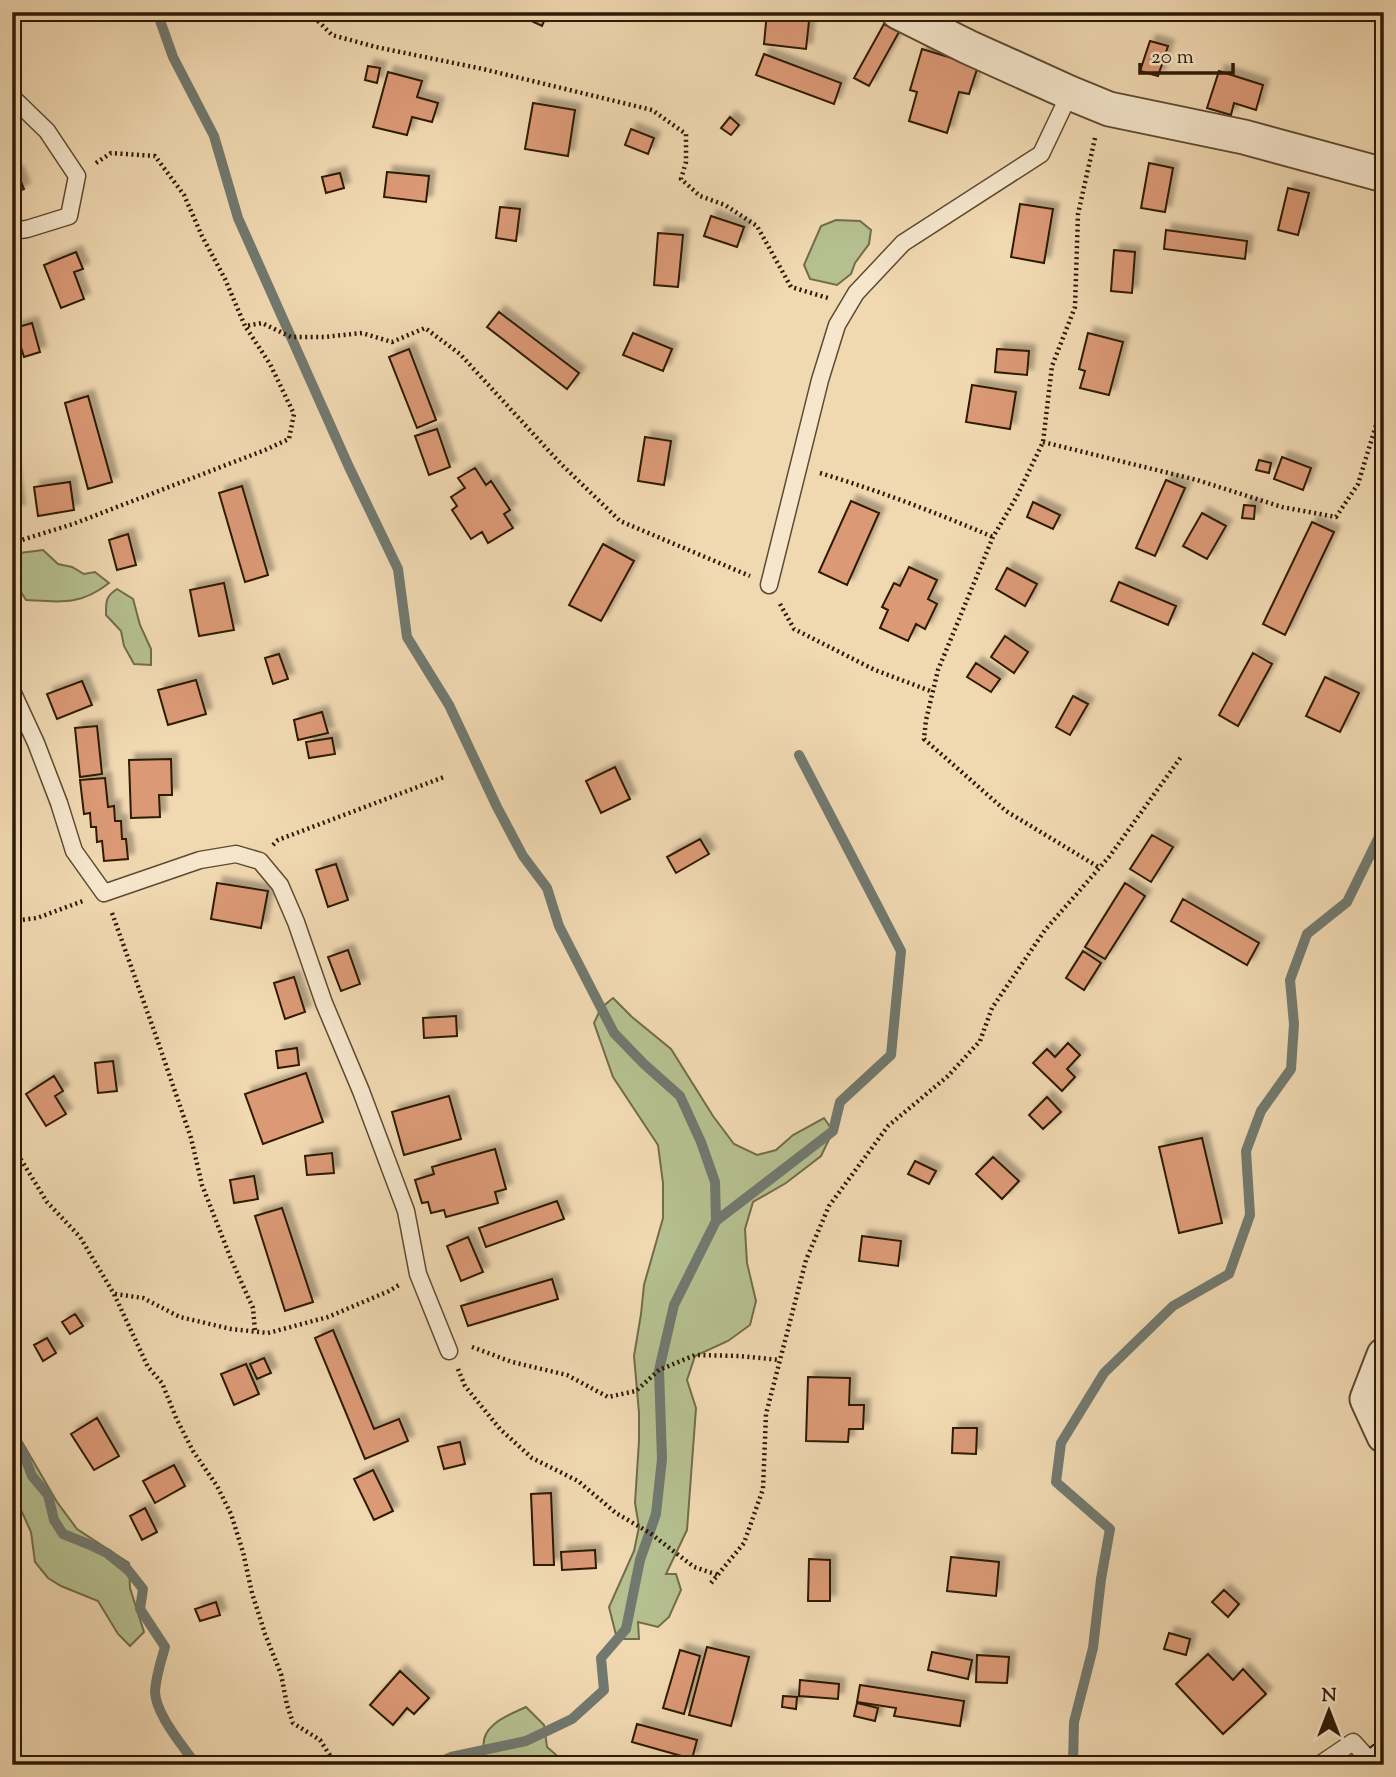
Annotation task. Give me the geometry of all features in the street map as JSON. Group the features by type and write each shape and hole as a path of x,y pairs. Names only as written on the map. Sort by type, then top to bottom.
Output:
{"street":[{"path":"898,12 968,47 1109,109 1244,137 1384,175"},
{"path":"1384,1356 1367,1399 1384,1436"}],"lane":[{"path":"769,585 820,380 837,325 856,293 904,243 1041,154 1070,93"},
{"path":"12,97 47,131 77,176 69,216 12,231"},
{"path":"12,691 36,743 74,851 104,893 200,860 236,855 260,861 280,885 405,1211 418,1274 449,1351"},
{"path":"1319,1765 1353,1742 1374,1765"}],"path":[{"path":"313,12 313,16 332,35 652,110 686,134 686,162 681,179 700,196 725,205 757,226 791,287 835,300 848,307"},
{"path":"1100,868 1006,811 924,739 938,670 993,537 1017,496 1043,442 1052,366 1075,306 1078,215 1093,141 1109,109"},
{"path":"12,542 73,524 289,439 294,414 270,364 245,326 184,195 155,156 111,153 77,176"},
{"path":"245,326 262,323 291,337 324,337 362,332 392,342 425,328 460,354 560,463 620,521 769,585 794,629 875,670 933,692"},
{"path":"1043,442 1197,480 1282,507 1336,517 1358,484 1384,399"},
{"path":"799,467 870,488 993,537"},
{"path":"711,1583 744,1543 763,1489 766,1414 806,1260 829,1206 888,1126 948,1076 981,1041 992,1008 1045,930 1100,868 1181,757"},
{"path":"260,861 278,840 444,777"},
{"path":"12,921 37,918 104,893 158,1038 191,1138 202,1185 253,1308 255,1331"},
{"path":"12,1145 47,1202 79,1237 114,1294 148,1367 162,1382 193,1451 217,1486 231,1514 252,1593 281,1674 293,1723 320,1740 336,1765"},
{"path":"114,1294 143,1298 180,1317 231,1329 268,1333 328,1317 389,1291 418,1274"},
{"path":"718,1575 694,1567 650,1533 616,1513 578,1481 532,1458 500,1429 465,1386 449,1351 467,1346 512,1362 567,1375 608,1397 636,1391 659,1370 695,1355 780,1360"}],"green space":[{"path":"836,220 860,221 871,230 869,244 855,263 851,274 837,285 810,279 804,265 821,226"},
{"path":"43,550 58,564 72,567 84,574 95,572 109,583 79,599 60,602 26,600 12,578 12,554"},
{"path":"117,589 133,599 140,625 151,649 151,665 134,664 124,646 121,631 106,615 107,600"},
{"path":"613,998 671,1049 734,1144 757,1155 776,1150 793,1135 824,1118 833,1131 821,1156 786,1183 753,1202 745,1229 747,1263 756,1301 750,1325 728,1341 695,1356 687,1380 696,1408 687,1530 666,1574 676,1574 681,1590 669,1617 658,1627 638,1622 639,1639 617,1639 609,1607 634,1551 639,1527 635,1503 639,1413 634,1356 644,1285 663,1218 663,1183 658,1145 613,1077 594,1023 601,1008"},
{"path":"12,1434 22,1442 57,1502 77,1529 129,1563 130,1588 144,1632 130,1646 118,1634 98,1601 48,1578 35,1562 31,1532 12,1490"},
{"path":"526,1707 544,1725 547,1747 562,1760 557,1765 517,1765 502,1760 489,1761 486,1756 486,1734 497,1722"}],"building":[{"path":"512,12 548,12 542,26"},
{"path":"767,12 810,12 806,49 764,44"},
{"path":"884,24 899,32 869,86 854,78"},
{"path":"1150,41 1168,46 1158,76 1140,71"},
{"path":"922,49 978,66 969,94 959,92 947,133 909,121 917,92 910,90"},
{"path":"764,54 841,83 834,104 756,75"},
{"path":"368,66 380,68 377,83 365,80"},
{"path":"1219,71 1263,85 1256,110 1234,103 1231,115 1207,108"},
{"path":"388,72 422,81 417,97 438,103 432,122 412,117 407,135 373,127"},
{"path":"533,103 575,110 568,156 525,149"},
{"path":"730,117 739,125 731,135 721,128"},
{"path":"631,129 654,138 648,154 625,145"},
{"path":"1149,163 1173,168 1165,212 1141,208"},
{"path":"17,172 24,189 12,194 12,173"},
{"path":"387,172 429,176 426,202 384,197"},
{"path":"340,173 344,188 326,193 322,177"},
{"path":"1288,188 1309,193 1298,235 1278,230"},
{"path":"1020,204 1053,209 1044,263 1011,257"},
{"path":"500,207 520,209 516,241 496,238"},
{"path":"711,216 744,227 737,247 704,236"},
{"path":"1166,230 1247,241 1245,259 1164,249"},
{"path":"658,233 683,235 678,287 654,285"},
{"path":"1114,250 1135,252 1132,293 1111,291"},
{"path":"76,252 83,269 74,272 84,299 61,308 44,265"},
{"path":"499,312 579,373 567,389 487,327"},
{"path":"32,323 40,352 24,357 15,328"},
{"path":"633,333 672,349 663,371 623,355"},
{"path":"1088,333 1123,342 1109,395 1080,388 1085,371 1079,369"},
{"path":"409,349 436,420 417,428 389,357"},
{"path":"997,349 1029,351 1027,375 995,372"},
{"path":"972,385 1016,392 1010,429 966,422"},
{"path":"88,396 112,482 88,489 65,403"},
{"path":"437,429 450,467 429,475 415,436"},
{"path":"645,437 671,441 664,485 638,481"},
{"path":"1282,457 1311,468 1303,490 1274,479"},
{"path":"1259,460 1271,463 1269,473 1256,470"},
{"path":"12,464 19,510 12,511"},
{"path":"475,468 486,485 491,481 510,510 504,514 513,528 488,543 482,532 471,539 452,510 457,506 451,497 465,488 458,478"},
{"path":"1166,480 1185,488 1155,556 1136,548"},
{"path":"70,482 74,510 38,516 34,487"},
{"path":"242,486 268,575 245,582 219,493"},
{"path":"851,501 879,513 847,585 819,572"},
{"path":"1033,502 1060,515 1053,529 1027,517"},
{"path":"1244,505 1255,506 1254,519 1242,518"},
{"path":"1202,513 1226,526 1207,559 1183,546"},
{"path":"1312,522 1334,532 1285,635 1263,624"},
{"path":"128,534 136,565 117,570 109,540"},
{"path":"603,544 634,561 601,621 569,605"},
{"path":"909,567 937,580 928,599 937,604 925,629 916,624 908,641 880,628 888,610 882,607 894,583 900,586"},
{"path":"1007,568 1037,584 1025,606 996,589"},
{"path":"1119,582 1176,606 1168,625 1111,601"},
{"path":"224,583 234,630 199,636 190,590"},
{"path":"1005,636 1028,652 1014,673 991,657"},
{"path":"1253,653 1272,664 1238,726 1219,715"},
{"path":"279,654 288,679 273,684 265,658"},
{"path":"976,663 1000,679 991,692 967,677"},
{"path":"1325,677 1359,693 1340,732 1306,716"},
{"path":"196,680 206,714 168,725 158,690"},
{"path":"82,681 92,705 57,719 47,694"},
{"path":"1073,696 1088,704 1070,735 1056,727"},
{"path":"322,712 328,733 298,740 294,720"},
{"path":"97,726 102,774 80,777 75,728"},
{"path":"332,738 335,754 309,758 306,742"},
{"path":"171,759 172,795 159,795 160,817 131,818 129,760"},
{"path":"615,767 630,799 601,813 586,781"},
{"path":"105,778 108,807 114,806 115,821 121,821 122,839 126,839 128,859 104,861 102,841 97,842 96,827 91,827 90,813 84,814 80,780"},
{"path":"1152,835 1173,847 1151,882 1130,869"},
{"path":"700,839 709,854 676,873 667,857"},
{"path":"336,864 348,900 328,907 316,870"},
{"path":"217,883 268,891 261,928 211,919"},
{"path":"1125,883 1145,896 1105,959 1085,947"},
{"path":"1183,899 1259,943 1247,965 1171,921"},
{"path":"348,950 360,984 341,991 328,957"},
{"path":"1083,951 1101,963 1084,990 1066,978"},
{"path":"294,977 305,1012 285,1019 274,983"},
{"path":"456,1016 457,1036 424,1038 423,1018"},
{"path":"1068,1043 1080,1055 1067,1069 1075,1077 1062,1091 1033,1063 1047,1049 1055,1057"},
{"path":"297,1048 299,1065 278,1068 276,1051"},
{"path":"113,1061 117,1091 98,1093 95,1063"},
{"path":"306,1073 323,1122 263,1144 245,1094"},
{"path":"54,1076 63,1091 55,1096 66,1114 46,1126 26,1094"},
{"path":"449,1096 461,1139 404,1155 392,1112"},
{"path":"1047,1097 1061,1112 1043,1129 1029,1115"},
{"path":"1202,1138 1222,1223 1179,1233 1159,1147"},
{"path":"495,1149 506,1189 495,1192 498,1203 446,1217 444,1210 431,1213 428,1202 422,1203 415,1180 434,1174 432,1167"},
{"path":"332,1153 334,1173 307,1175 305,1156"},
{"path":"993,1157 1019,1181 1002,1199 976,1174"},
{"path":"915,1161 936,1171 929,1184 908,1174"},
{"path":"254,1176 258,1199 234,1203 230,1180"},
{"path":"557,1201 564,1219 486,1247 479,1228"},
{"path":"282,1208 313,1302 285,1311 255,1216"},
{"path":"862,1236 901,1241 898,1266 859,1261"},
{"path":"468,1237 483,1272 461,1281 447,1246"},
{"path":"552,1279 558,1299 468,1326 461,1306"},
{"path":"75,1314 83,1326 70,1334 62,1322"},
{"path":"333,1330 374,1429 399,1419 408,1441 365,1459 315,1338"},
{"path":"47,1338 56,1353 43,1361 34,1345"},
{"path":"264,1358 271,1373 257,1379 250,1364"},
{"path":"246,1364 259,1394 234,1405 221,1374"},
{"path":"808,1377 850,1378 849,1405 864,1405 863,1429 849,1429 848,1442 806,1441"},
{"path":"97,1418 119,1456 94,1470 71,1434"},
{"path":"953,1428 977,1428 976,1454 952,1453"},
{"path":"460,1442 465,1464 444,1469 438,1447"},
{"path":"174,1465 185,1486 155,1503 143,1481"},
{"path":"373,1470 393,1511 374,1520 354,1479"},
{"path":"551,1493 554,1565 534,1565 531,1494"},
{"path":"145,1508 157,1532 142,1540 130,1516"},
{"path":"595,1550 596,1568 562,1570 561,1552"},
{"path":"951,1557 999,1562 996,1596 947,1591"},
{"path":"809,1559 830,1560 830,1601 808,1601"},
{"path":"1224,1590 1239,1604 1228,1617 1212,1602"},
{"path":"216,1602 220,1615 200,1621 195,1609"},
{"path":"1169,1633 1190,1639 1186,1655 1164,1649"},
{"path":"707,1647 749,1657 731,1726 689,1715"},
{"path":"680,1650 700,1656 684,1714 663,1708"},
{"path":"932,1652 972,1660 968,1679 928,1670"},
{"path":"1208,1654 1233,1680 1243,1669 1266,1694 1223,1734 1176,1684"},
{"path":"977,1655 1009,1657 1007,1683 976,1682"},
{"path":"400,1671 429,1698 414,1714 407,1708 393,1725 370,1705"},
{"path":"800,1680 839,1684 838,1699 799,1696"},
{"path":"860,1685 964,1701 960,1726 894,1716 896,1708 857,1702"},
{"path":"783,1696 797,1697 796,1709 782,1707"},
{"path":"857,1703 878,1708 875,1721 854,1716"},
{"path":"637,1724 697,1740 692,1759 632,1742"}],"waterway":[{"path":"157,12 173,57 214,136 238,218 349,467 398,569 407,637 449,705 523,856 547,888 559,926 614,1033 680,1096 701,1142 715,1182 716,1221 674,1305 659,1370 662,1459 656,1514 640,1560 626,1629 601,1658 604,1690 572,1719 526,1741 451,1757 432,1765"},
{"path":"716,1221 833,1131 840,1102 891,1055 901,951 799,755"},
{"path":"1073,1765 1074,1722 1093,1648 1110,1529 1056,1482 1061,1443 1104,1373 1173,1306 1229,1274 1250,1215 1246,1151 1261,1111 1291,1069 1294,1024 1290,980 1307,934 1347,902 1378,839 1384,815"},
{"path":"12,1441 22,1450 32,1476 48,1495 54,1520 63,1534 107,1553 128,1570 143,1589 140,1609 165,1647 156,1680 156,1700 165,1720 196,1765"}]}
